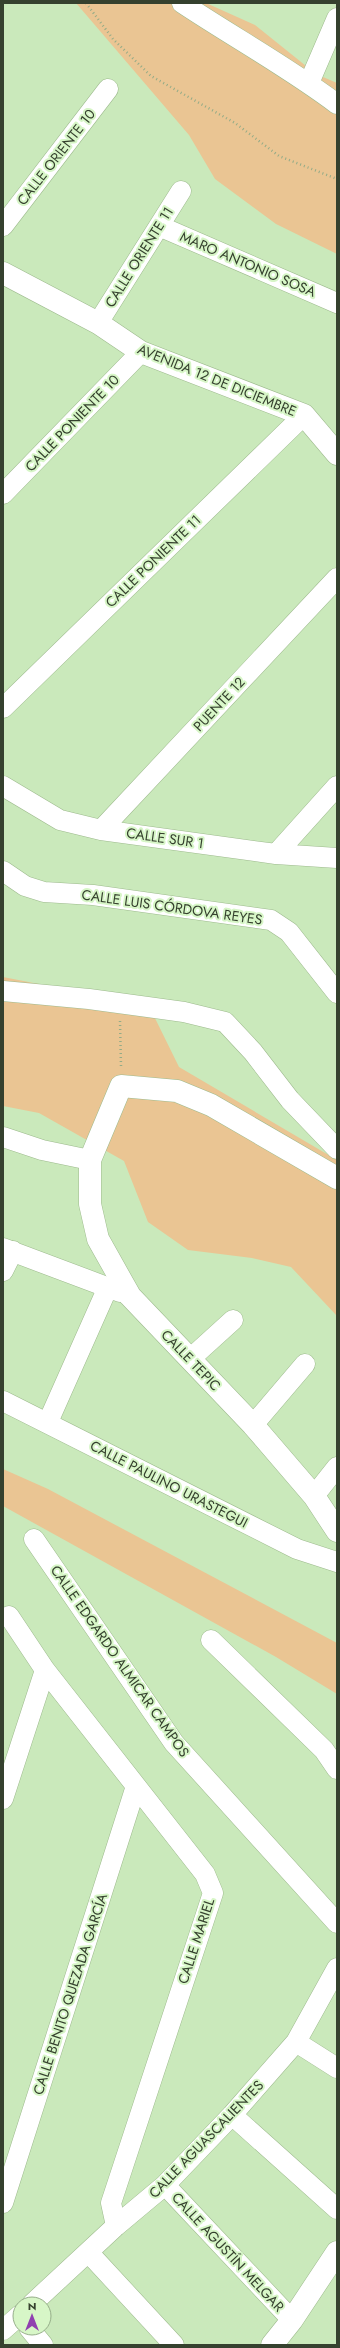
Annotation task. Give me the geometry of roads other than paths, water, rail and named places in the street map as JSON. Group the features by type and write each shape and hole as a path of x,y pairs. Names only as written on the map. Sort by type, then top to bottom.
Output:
{"street":[{"path":"182,3 235,39 309,82 337,104"},
{"path":"309,82 337,18"},
{"name":"CALLE ORIENTE 10","path":"3,226 108,89"},
{"name":"CALLE ORIENTE 11","path":"98,323 181,191"},
{"name":"MARO ANTONIO SOSA","path":"159,226 337,303"},
{"name":"AVENIDA 12 DE DICIEMBRE","path":"6,279 98,323 142,352 304,415 337,454"},
{"name":"CALLE PONIENTE 10","path":"3,494 142,352"},
{"name":"CALLE PONIENTE 11","path":"3,708 304,415"},
{"name":"PUENTE 12","path":"101,830 337,578"},
{"name":"CALLE SUR 1","path":"3,786 60,820 101,830 276,854 337,858"},
{"path":"276,854 337,786"},
{"name":"CALLE LUIS CÓRDOVA REYES","path":"3,871 25,886 44,892 93,895 271,920 289,932 337,993"},
{"path":"3,991 120,1003 184,1012 225,1022 253,1052 290,1100 337,1149"},
{"path":"130,1296 98,1239 90,1204 94,1152 117,1093 177,1091 191,1096 211,1105 337,1178"},
{"path":"3,1137 42,1150 94,1152"},
{"path":"3,1271 8,1249"},
{"name":"CALLE TEPIC","path":"8,1249 130,1296 253,1425 314,1496 337,1531"},
{"path":"48,1422 108,1287"},
{"path":"190,1359 233,1320"},
{"path":"253,1425 305,1364"},
{"name":"CALLE PAULINO URASTEGUI","path":"3,1402 48,1422 297,1549 337,1562"},
{"path":"314,1496 337,1467"},
{"name":"CALLE EDGARDO ALMICAR CAMPOS","path":"34,1539 174,1743 337,1923"},
{"name":"CALLE MARIEL","path":"9,1616 45,1670 205,1874 213,1893 111,2203 116,2226"},
{"path":"211,1640 324,1750 337,1769"},
{"path":"3,1799 45,1670"},
{"name":"CALLE BENITO QUEZADA GARCÍA","path":"3,2203 136,1786"},
{"name":"CALLE AGUASCALIENTES","path":"44,2296 116,2226 165,2185 232,2115 296,2042 337,1968"},
{"path":"296,2042 337,2068"},
{"path":"232,2115 337,2209"},
{"name":"CALLE AGUSTÍN MELGAR","path":"165,2185 292,2320"},
{"path":"88,2252 174,2345"},
{"path":"272,2345 292,2320 337,2252"},
{"name":"CALLE AGUASCALIENTES","path":"3,2330 12,2324"},
{"path":"37,2336 43,2345"}]}
